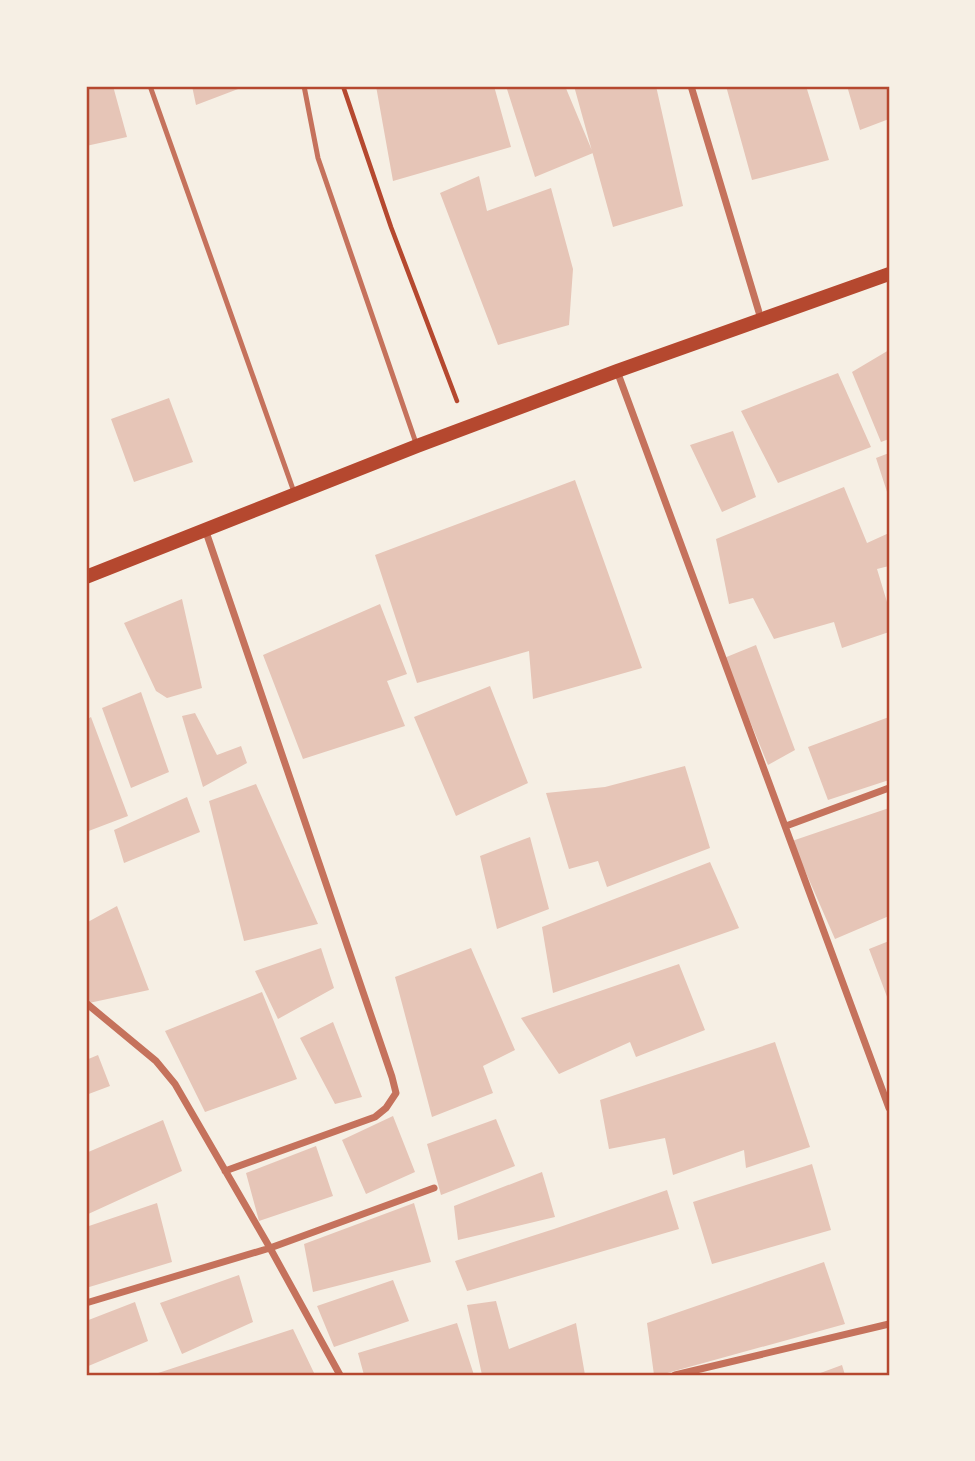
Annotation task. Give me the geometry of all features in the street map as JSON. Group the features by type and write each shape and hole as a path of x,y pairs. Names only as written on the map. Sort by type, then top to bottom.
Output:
{"main road":[{"path":"86,577 416,446 889,274"}],"street":[{"path":"691,86 761,320"},
{"path":"617,371 889,1108"},
{"path":"205,529 396,1093 386,1108 375,1117 225,1171"},
{"path":"786,827 889,788"},
{"path":"86,1003 156,1061 175,1084 340,1375"},
{"path":"86,1303 270,1248 434,1188"},
{"path":"675,1375 889,1324"}],"lane":[{"path":"150,86 295,495"},
{"path":"304,86 318,158 416,446"}],"path":[{"path":"343,86 391,227 468,428"}],"building":[{"path":"86,86 113,86 127,137 86,146"},
{"path":"192,86 246,86 196,105"},
{"path":"376,86 494,86 511,147 393,181"},
{"path":"506,86 565,86 593,153 535,177"},
{"path":"574,86 656,86 683,206 613,227"},
{"path":"726,86 806,86 829,160 752,180"},
{"path":"847,86 889,86 889,119 860,130"},
{"path":"479,176 487,211 551,188 573,269 569,325 498,345 440,193"},
{"path":"889,350 889,439 881,442 852,372"},
{"path":"838,373 871,447 778,483 741,411"},
{"path":"169,398 193,462 134,482 111,419"},
{"path":"733,431 756,497 722,512 690,445"},
{"path":"889,453 889,498 876,458"},
{"path":"575,480 642,668 533,699 529,651 417,683 375,555"},
{"path":"844,487 867,543 889,533 889,566 877,569 887,602 889,601 889,632 842,648 834,622 774,639 753,598 729,604 716,539"},
{"path":"182,599 202,688 167,698 156,691 124,623"},
{"path":"380,604 407,674 387,681 405,726 303,759 263,655"},
{"path":"756,645 795,750 768,765 724,658"},
{"path":"490,686 528,783 456,816 414,717"},
{"path":"141,692 169,772 131,788 102,708"},
{"path":"195,713 217,755 241,746 247,763 203,787 182,716"},
{"path":"91,717 128,816 86,832 86,720"},
{"path":"889,717 889,780 828,800 808,747"},
{"path":"685,766 710,848 607,887 598,861 569,869 546,793 605,787"},
{"path":"256,784 318,924 244,941 209,801"},
{"path":"187,797 200,832 124,863 114,830"},
{"path":"889,808 889,916 835,939 792,841"},
{"path":"530,837 549,909 497,929 480,856"},
{"path":"710,862 739,928 553,993 542,927"},
{"path":"117,906 149,990 89,1003 86,1000 86,923"},
{"path":"889,941 889,1002 869,949"},
{"path":"321,948 334,988 278,1019 255,971"},
{"path":"471,948 515,1050 483,1066 493,1093 432,1117 395,977"},
{"path":"679,964 705,1030 636,1057 630,1042 559,1074 521,1018"},
{"path":"262,992 297,1079 205,1112 165,1031"},
{"path":"333,1022 362,1097 335,1104 300,1038"},
{"path":"775,1042 810,1147 746,1168 744,1150 673,1175 665,1138 609,1149 600,1100"},
{"path":"98,1055 110,1086 86,1095 86,1060"},
{"path":"393,1116 415,1172 366,1194 342,1140"},
{"path":"496,1119 515,1166 441,1195 427,1144"},
{"path":"163,1120 182,1171 86,1215 86,1153"},
{"path":"316,1146 333,1196 259,1221 246,1173"},
{"path":"812,1164 831,1230 712,1264 693,1202"},
{"path":"542,1172 555,1217 458,1240 454,1206"},
{"path":"667,1190 679,1229 467,1291 455,1261"},
{"path":"157,1203 172,1262 86,1288 86,1227"},
{"path":"414,1203 431,1262 313,1292 304,1244"},
{"path":"824,1262 845,1324 654,1375 647,1323"},
{"path":"239,1275 253,1322 182,1354 160,1303"},
{"path":"393,1280 409,1321 334,1347 317,1306"},
{"path":"496,1301 509,1349 576,1323 585,1375 482,1375 467,1305"},
{"path":"135,1302 148,1341 86,1367 86,1321"},
{"path":"457,1323 474,1375 364,1375 358,1353"},
{"path":"293,1329 315,1375 152,1375"},
{"path":"842,1365 845,1375 815,1375"}]}
